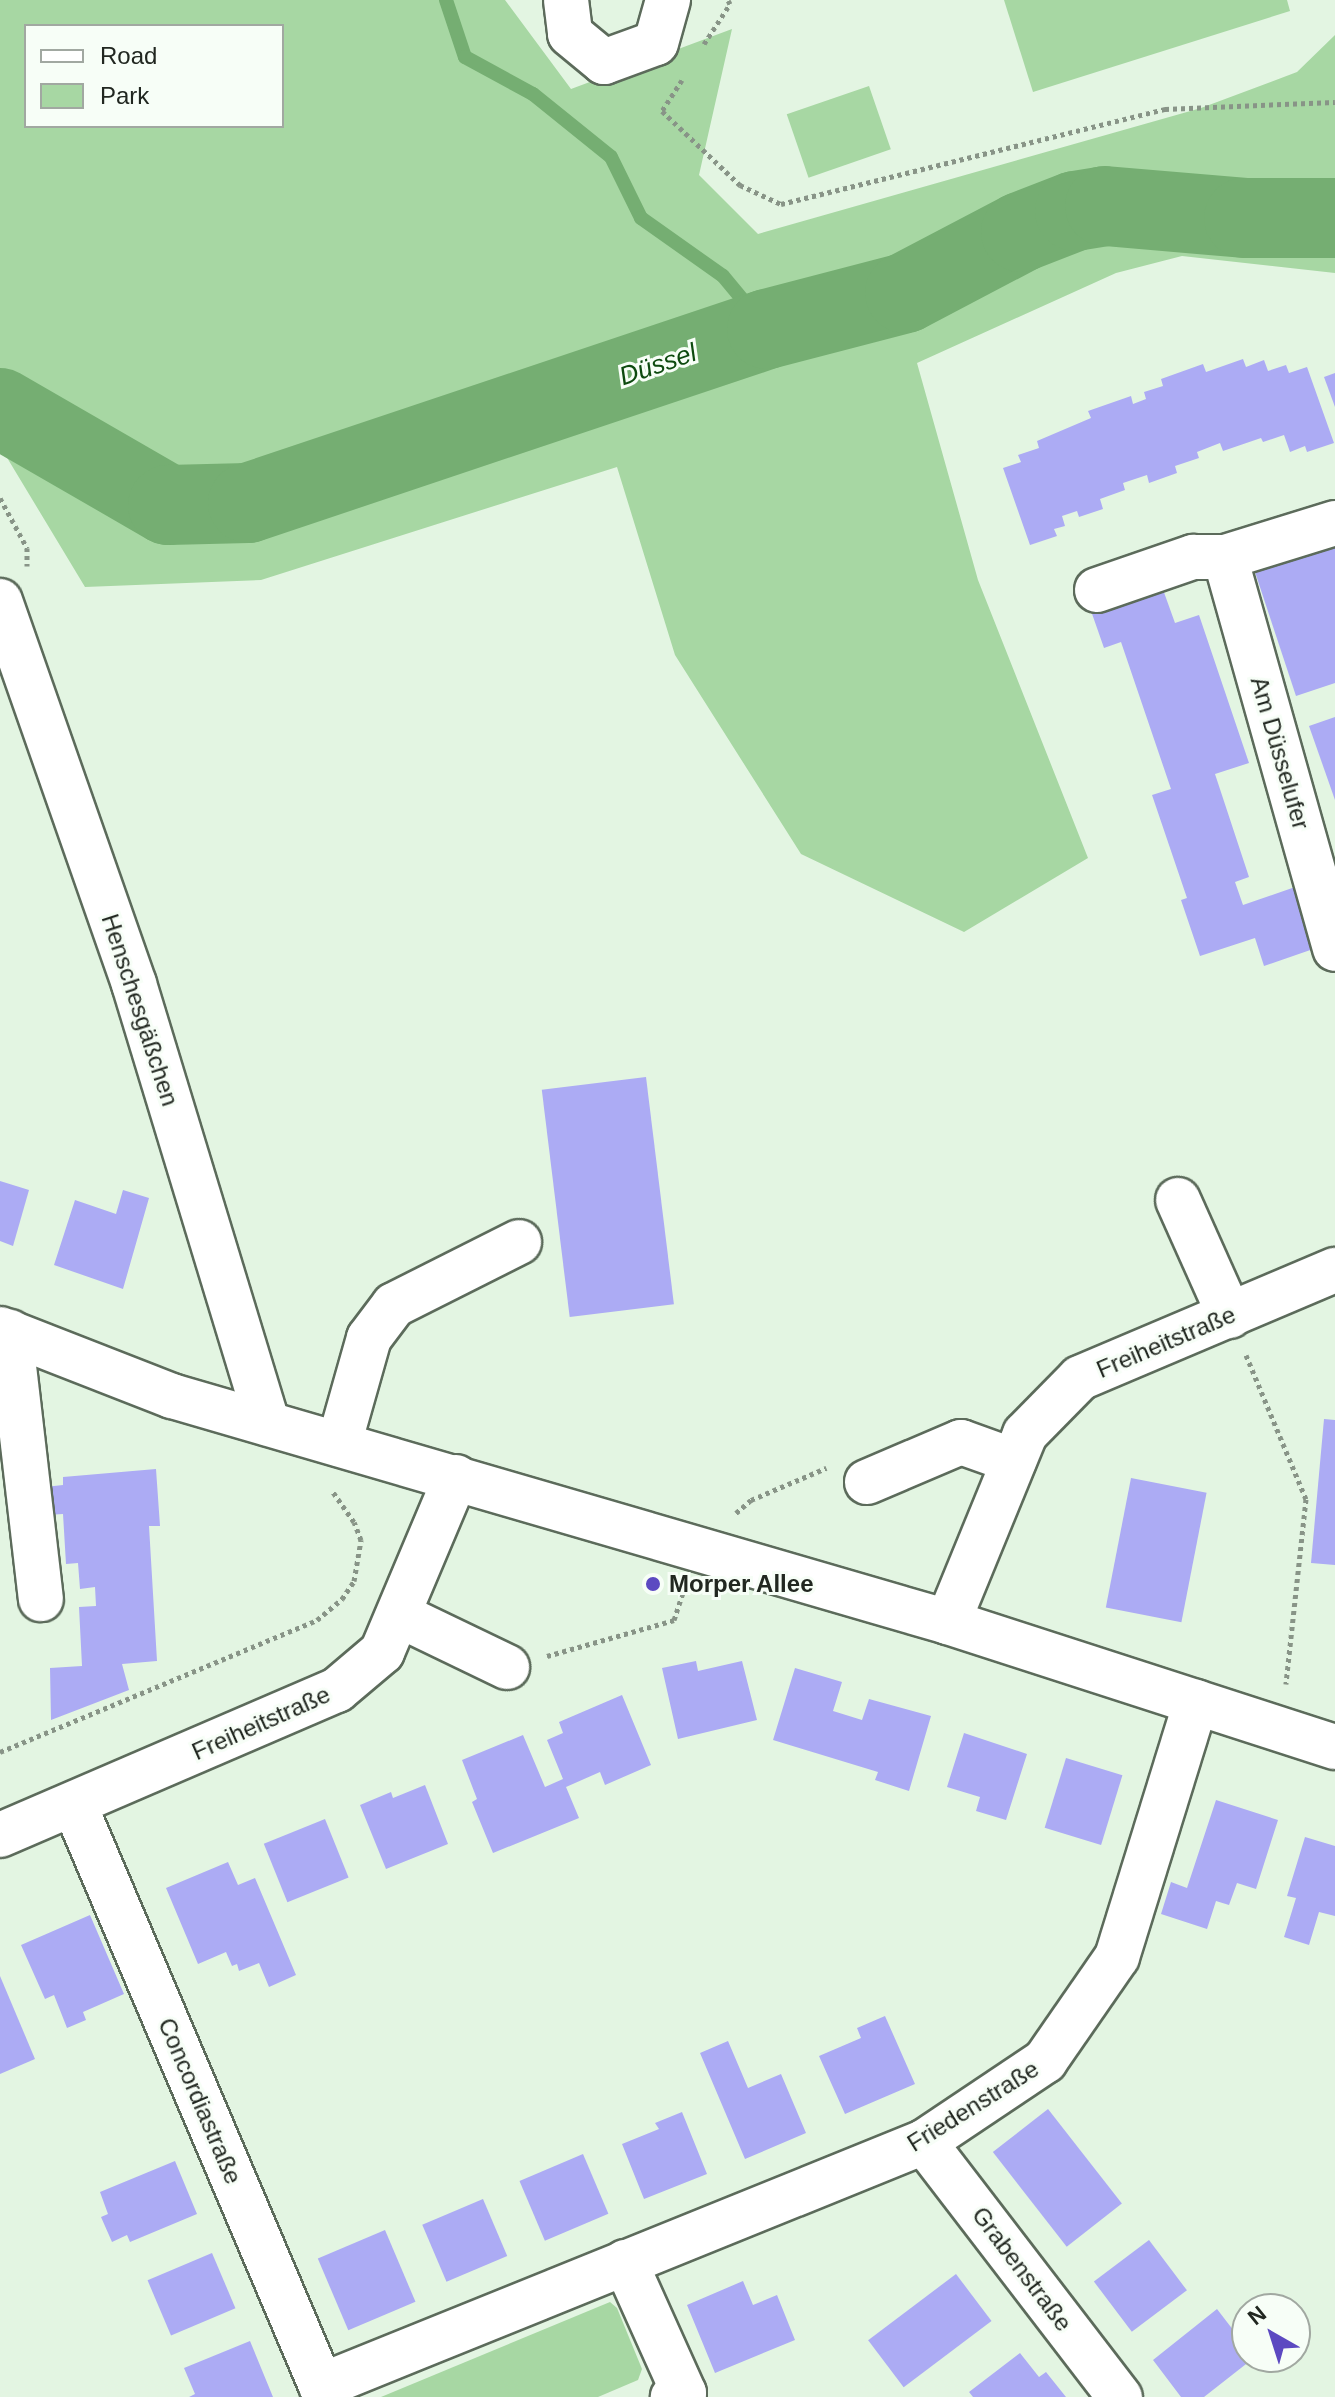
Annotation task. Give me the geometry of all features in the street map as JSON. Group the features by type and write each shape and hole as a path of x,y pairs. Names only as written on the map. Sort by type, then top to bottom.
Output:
{"street":[{"path":"566,0 570,34 604,62 656,43 668,0"},
{"path":"1097,590 1193,557 1225,557 1335,523"},
{"name":"Am Düsselufer","path":"1225,557 1334,945"},
{"name":"Henschesgäßchen","path":"0,601 134,984 267,1423"},
{"path":"1178,1200 1230,1316"},
{"path":"339,1444 369,1338 394,1305 519,1242"},
{"name":"Freiheitstraße","path":"948,1622 1025,1434 1080,1378 1335,1270"},
{"path":"41,1599 5,1330 142,1386 948,1622 1335,1747"},
{"path":"852,1472 961,1442 1014,1461"},
{"name":"Freiheitstraße","path":"0,1835 337,1690 382,1652 456,1477"},
{"path":"399,1615 507,1667"},
{"name":"Friedenstraße","path":"324,2392 625,2262 924,2142 1045,2061 1117,1957 1196,1702"},
{"name":"Concordiastraße","path":"74,1804 324,2392"},
{"name":"Grabenstraße","path":"924,2142 1120,2397"},
{"path":"625,2262 684,2393 673,2397"}],"path":[{"path":"696,58 730,4 728,0"},
{"path":"687,71 662,111 740,185 781,204 1165,109 1335,102"},
{"path":"1230,1316 1306,1499 1282,1729"},
{"path":"0,1752 317,1620 342,1599 354,1581 361,1540 354,1522 328,1485 339,1444"},
{"path":"507,1667 674,1620 697,1548 751,1500 852,1472"}],"green space":[{"path":"0,0 505,0 571,89 732,29 699,175 758,234 1201,108 1297,72 1335,35 1335,273 1182,256 1116,273 917,363 978,580 1088,858 964,932 801,854 675,655 617,467 261,580 85,587 0,446"},
{"path":"1004,0 1287,0 1290,11 1033,92"},
{"path":"869,86 891,149 809,178 787,114"},
{"path":"610,2302 617,2308 642,2369 638,2380 598,2397 381,2397"}],"building":[{"path":"1243,359 1246,367 1264,360 1268,371 1286,365 1289,373 1307,367 1334,443 1307,452 1305,446 1290,452 1284,435 1263,442 1261,438 1223,451 1220,443 1197,452 1199,458 1175,466 1177,473 1149,483 1147,475 1123,483 1125,490 1100,499 1103,509 1079,517 1077,511 1062,516 1065,526 1054,529 1057,536 1030,545 1003,468 1021,462 1018,455 1039,448 1037,441 1091,418 1088,411 1131,396 1133,404 1146,399 1144,392 1163,386 1161,379 1203,364 1206,372"},
{"path":"1335,373 1335,407 1324,377"},
{"path":"1335,540 1335,683 1296,696 1253,566"},
{"path":"1161,584 1175,623 1199,615 1249,763 1215,774 1249,877 1235,882 1243,905 1298,886 1319,947 1264,966 1255,938 1200,956 1181,900 1187,898 1152,795 1171,789 1121,642 1104,648 1090,608"},
{"path":"1335,717 1335,800 1309,726"},
{"path":"646,1077 674,1304 570,1317 542,1090"},
{"path":"0,1181 29,1190 13,1246 0,1241"},
{"path":"123,1190 149,1198 123,1289 54,1265 75,1200 116,1214"},
{"path":"1324,1419 1335,1420 1335,1565 1311,1563"},
{"path":"156,1469 160,1526 149,1526 157,1661 122,1664 129,1690 51,1720 50,1668 82,1666 79,1607 96,1606 95,1587 80,1589 78,1563 66,1564 63,1514 47,1515 45,1487 63,1485 63,1477"},
{"path":"1131,1478 1207,1493 1181,1622 1106,1608"},
{"path":"696,1661 698,1671 742,1661 757,1720 678,1739 662,1668"},
{"path":"795,1668 842,1682 833,1711 862,1720 869,1699 931,1716 909,1791 875,1780 878,1772 773,1740"},
{"path":"622,1695 651,1765 605,1785 600,1772 566,1787 579,1818 493,1853 472,1802 477,1799 462,1760 523,1735 545,1787 563,1779 547,1740 563,1733 559,1722"},
{"path":"964,1733 1027,1754 1006,1820 976,1811 980,1797 947,1787"},
{"path":"1066,1758 1122,1775 1101,1845 1045,1828"},
{"path":"425,1785 448,1844 386,1869 360,1805 391,1792 393,1798"},
{"path":"1216,1800 1278,1820 1256,1889 1237,1883 1229,1905 1216,1901 1207,1929 1161,1914 1171,1882 1187,1888"},
{"path":"325,1819 349,1877 287,1902 264,1844"},
{"path":"1305,1837 1335,1846 1335,1916 1319,1912 1309,1945 1284,1937 1296,1898 1287,1896"},
{"path":"228,1862 238,1885 255,1878 296,1975 269,1987 259,1963 239,1971 237,1964 232,1966 226,1952 198,1964 166,1888"},
{"path":"90,1915 124,1994 83,2012 86,2020 67,2028 54,1995 45,1999 21,1945"},
{"path":"0,1976 35,2059 0,2074"},
{"path":"885,2016 915,2084 845,2114 819,2056 861,2038 857,2028"},
{"path":"728,2041 748,2088 781,2074 806,2133 745,2159 700,2053"},
{"path":"1048,2109 1122,2204 1067,2247 993,2152"},
{"path":"682,2112 707,2174 644,2199 622,2144 659,2129 655,2123"},
{"path":"583,2154 608,2214 545,2241 519,2181"},
{"path":"175,2161 197,2214 130,2242 127,2235 112,2242 101,2217 108,2214 100,2192"},
{"path":"483,2199 507,2256 446,2282 422,2225"},
{"path":"385,2230 415,2302 348,2330 318,2259"},
{"path":"1149,2240 1187,2290 1132,2332 1094,2282"},
{"path":"212,2253 235,2308 171,2336 148,2280"},
{"path":"956,2274 992,2321 904,2387 868,2340"},
{"path":"743,2281 753,2305 777,2295 795,2340 715,2373 687,2305"},
{"path":"1217,2309 1231,2327 1231,2373 1235,2373 1204,2397 1181,2397 1153,2360"},
{"path":"250,2341 273,2397 189,2397 195,2394 184,2368"},
{"path":"1020,2353 1039,2377 1046,2372 1066,2397 973,2397 969,2392"}],"waterway":[{"path":"446,0 465,57 533,94 611,157 641,218 723,276 767,329"},
{"name":"Düssel","path":"0,408 168,505 248,503 767,329 905,293 1021,232 1075,211 1105,206 1244,218 1335,218"}],"place":[{"name":"Morper Allee","path":"653,1584"}]}
